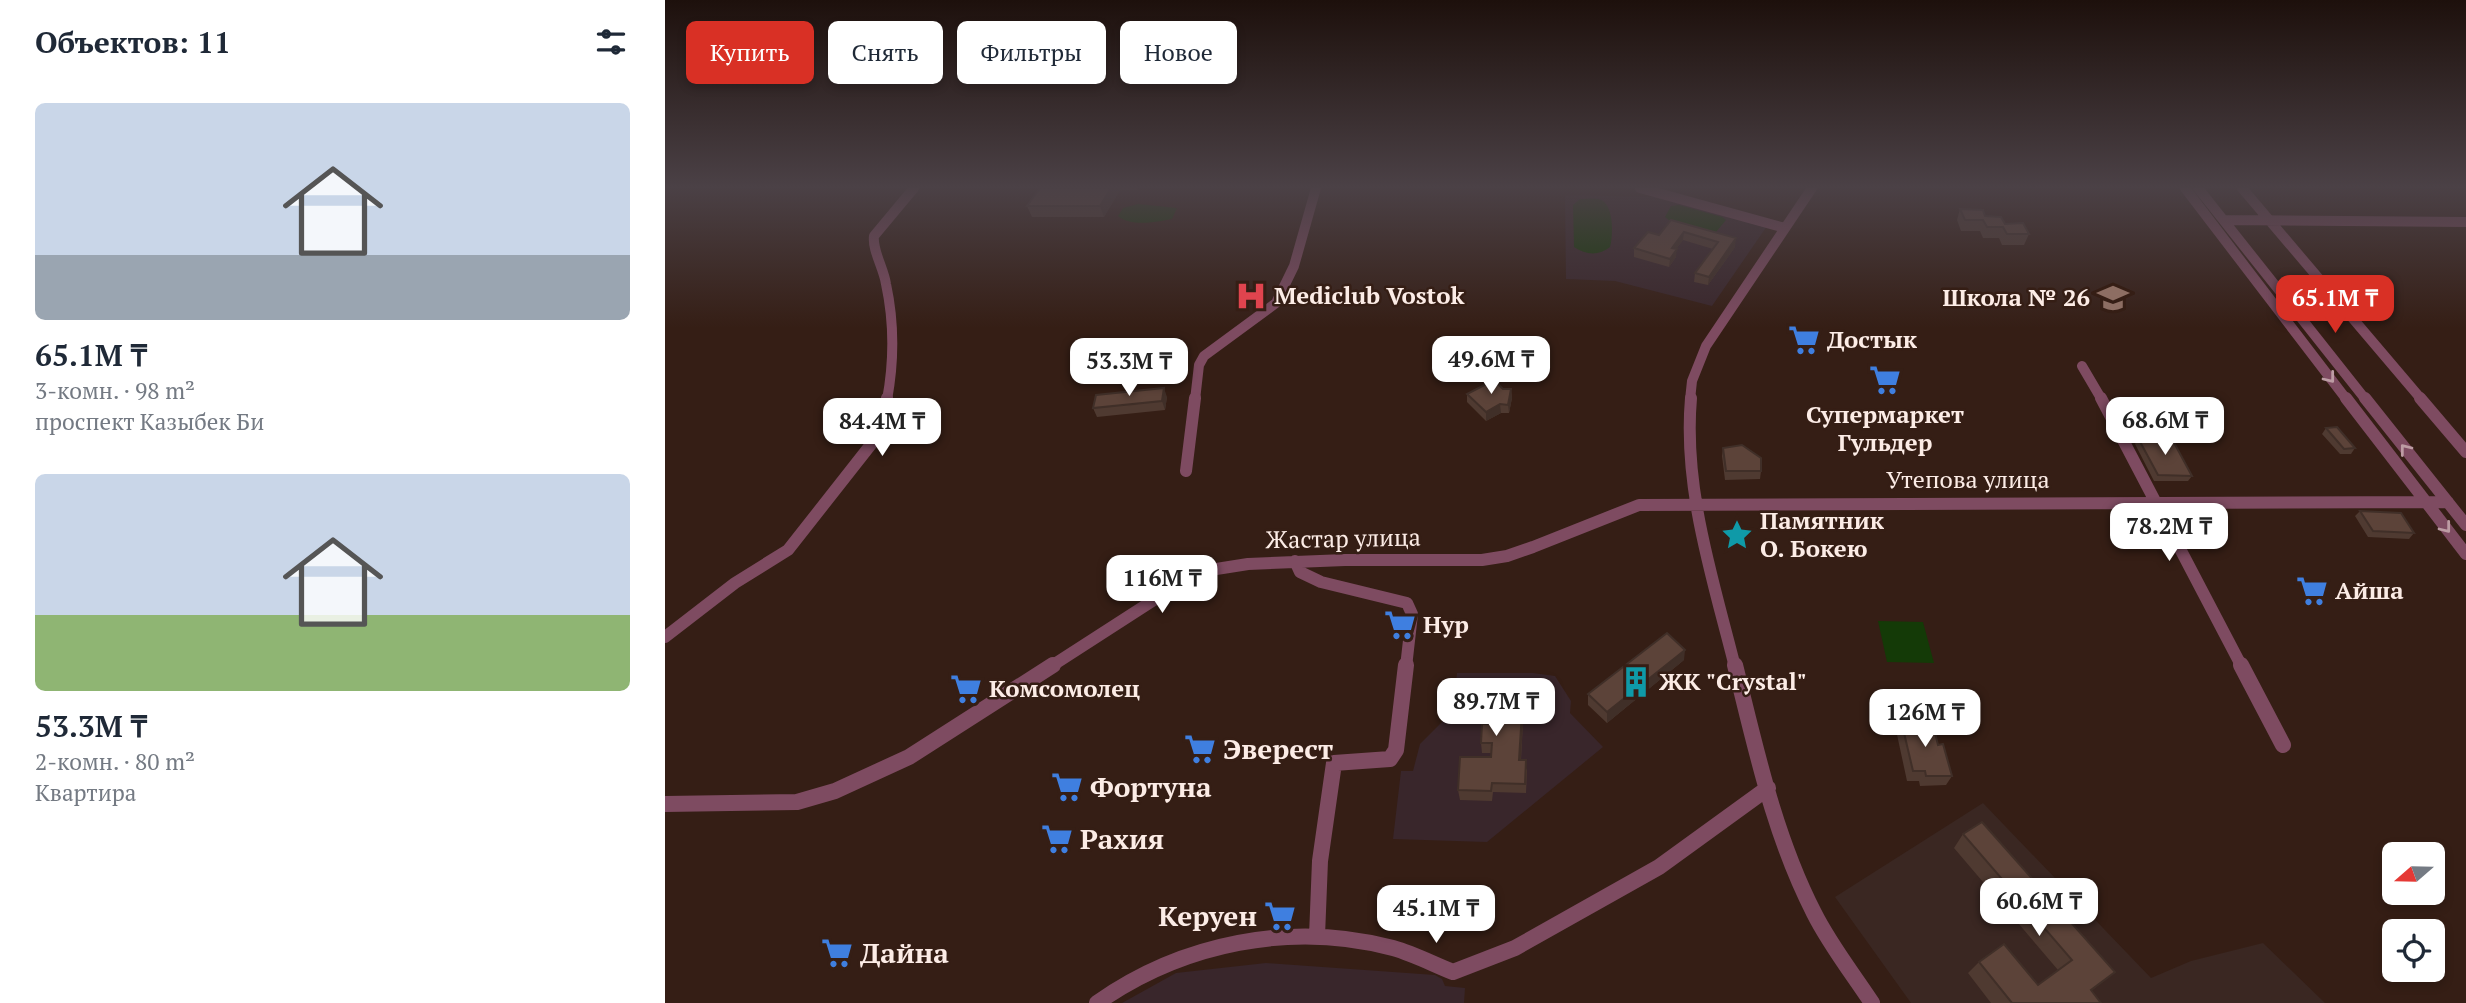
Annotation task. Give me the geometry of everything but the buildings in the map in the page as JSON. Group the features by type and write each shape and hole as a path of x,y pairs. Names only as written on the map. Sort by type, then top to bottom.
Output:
{"street":[{"path":"665,637 735,583 788,550 880,433 893,374 890,302 884,271 873,242 875,235"},
{"path":"1187,471 1199,365 1204,356 1276,303 1294,266 1303,235"},
{"path":"1780,235 1706,346 1692,381 1689,417 1693,486 1697,516 1767,788 1793,869 1815,916 1872,1003"},
{"path":"2221,235 2466,554"},
{"path":"2236,235 2466,525"},
{"path":"2283,235 2466,452"},
{"path":"2082,366 2283,745"},
{"name":"Утепова улица","path":"1697,503 2448,502"},
{"name":"Жастар улица","path":"665,804 784,803 835,791 909,757 1174,587 1210,570 1295,561 1482,560 1507,556 1639,505 1697,503"},
{"path":"1295,561 1300,572 1321,582 1406,603 1412,614 1396,750 1390,759 1334,763 1320,862 1317,936"},
{"path":"1097,1003 1114,989 1172,958 1277,936 1317,936 1393,948 1453,972 1515,948 1659,867 1767,788"}],"shaded area":[{"path":"1565,235 1761,235 1712,306 1615,281 1566,279"},
{"path":"1457,673 1533,673 1555,676 1571,701 1570,713 1603,747 1487,842 1393,839 1401,771 1413,771 1420,744 1453,711"},
{"path":"1983,803 2151,978 2191,961 2263,943 2325,1003 1911,1003 1835,897"},
{"path":"1266,963 1435,975 1442,979 1445,986 1465,988 1464,1003 1122,1003 1176,973"}],"green space":[{"path":"1574,235 1611,235 1610,247 1601,252 1588,253 1574,247"},
{"path":"1878,621 1923,622 1934,663 1887,662"}],"place":[{"name":"Mediclub Vostok","path":"1251,296"},
{"name":"Школа № 26","path":"2113,298"},
{"name":"Достык","path":"1804,340"},
{"name":"Супермаркет Гульдер","path":"1885,380"},
{"name":"Памятник О. Бокею","path":"1737,535"},
{"name":"Айша","path":"2312,591"},
{"name":"Нур","path":"1400,625"},
{"name":"ЖК \"Crystal\"","path":"1636,682"},
{"name":"Комсомолец","path":"966,689"},
{"name":"Эверест","path":"1200,749"},
{"name":"Фортуна","path":"1067,787"},
{"name":"Рахия","path":"1057,839"},
{"name":"Керуен","path":"1280,916"},
{"name":"Дайна","path":"837,953"}]}
